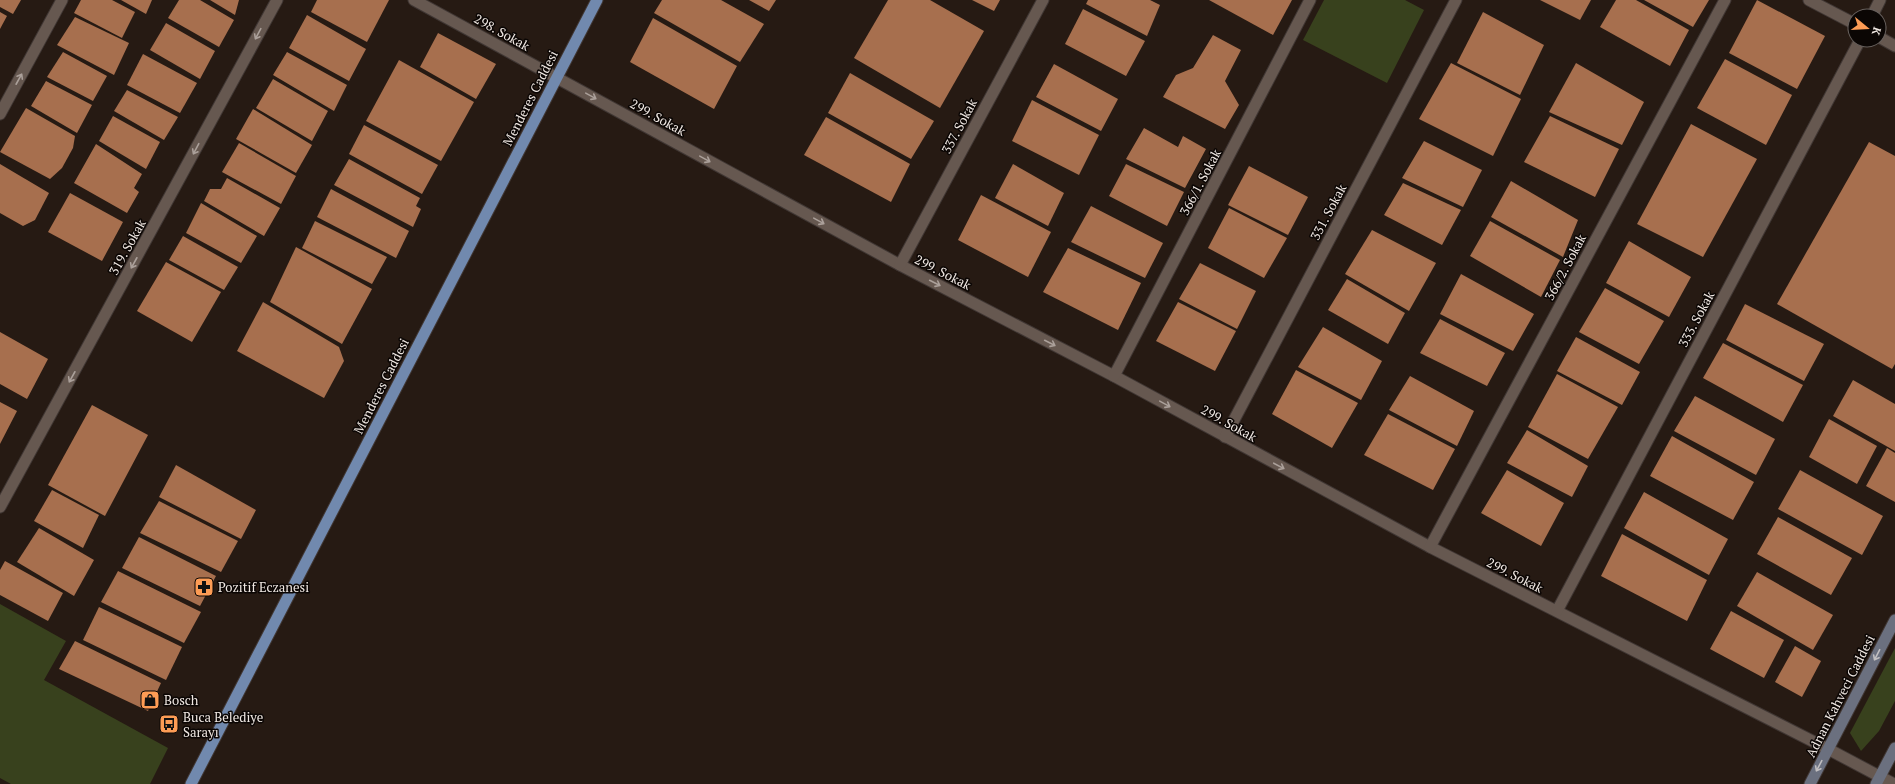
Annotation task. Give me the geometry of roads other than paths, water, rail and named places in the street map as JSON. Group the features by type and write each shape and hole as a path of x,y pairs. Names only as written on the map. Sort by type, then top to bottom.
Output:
{"main road":[{"name":"Menderes Caddesi","path":"191,784 596,0"},
{"name":"Adnan Kahveci Caddesi","path":"1810,784 1895,620"},
{"path":"1878,780 1895,748"}],"street":[{"path":"0,114 62,0"},
{"name":"319. Sokak","path":"0,507 277,0"},
{"name":"298. Sokak","path":"414,0 556,78"},
{"name":"337. Sokak","path":"900,265 1043,0"},
{"name":"366/1. Sokak","path":"1114,376 1310,0"},
{"name":"331. Sokak","path":"1225,437 1456,0"},
{"name":"366/2. Sokak","path":"1430,547 1725,0"},
{"path":"1809,0 1847,20"},
{"name":"333. Sokak","path":"1557,611 1856,48"},
{"name":"299. Sokak","path":"556,78 900,265 1114,376 1430,547 1828,749 1878,780 1894,784"}],"place":[{"name":"Pozitif Eczanesi","path":"204,587"},
{"name":"Bosch","path":"150,700"},
{"name":"Buca Belediye Sarayı","path":"169,724"}]}
